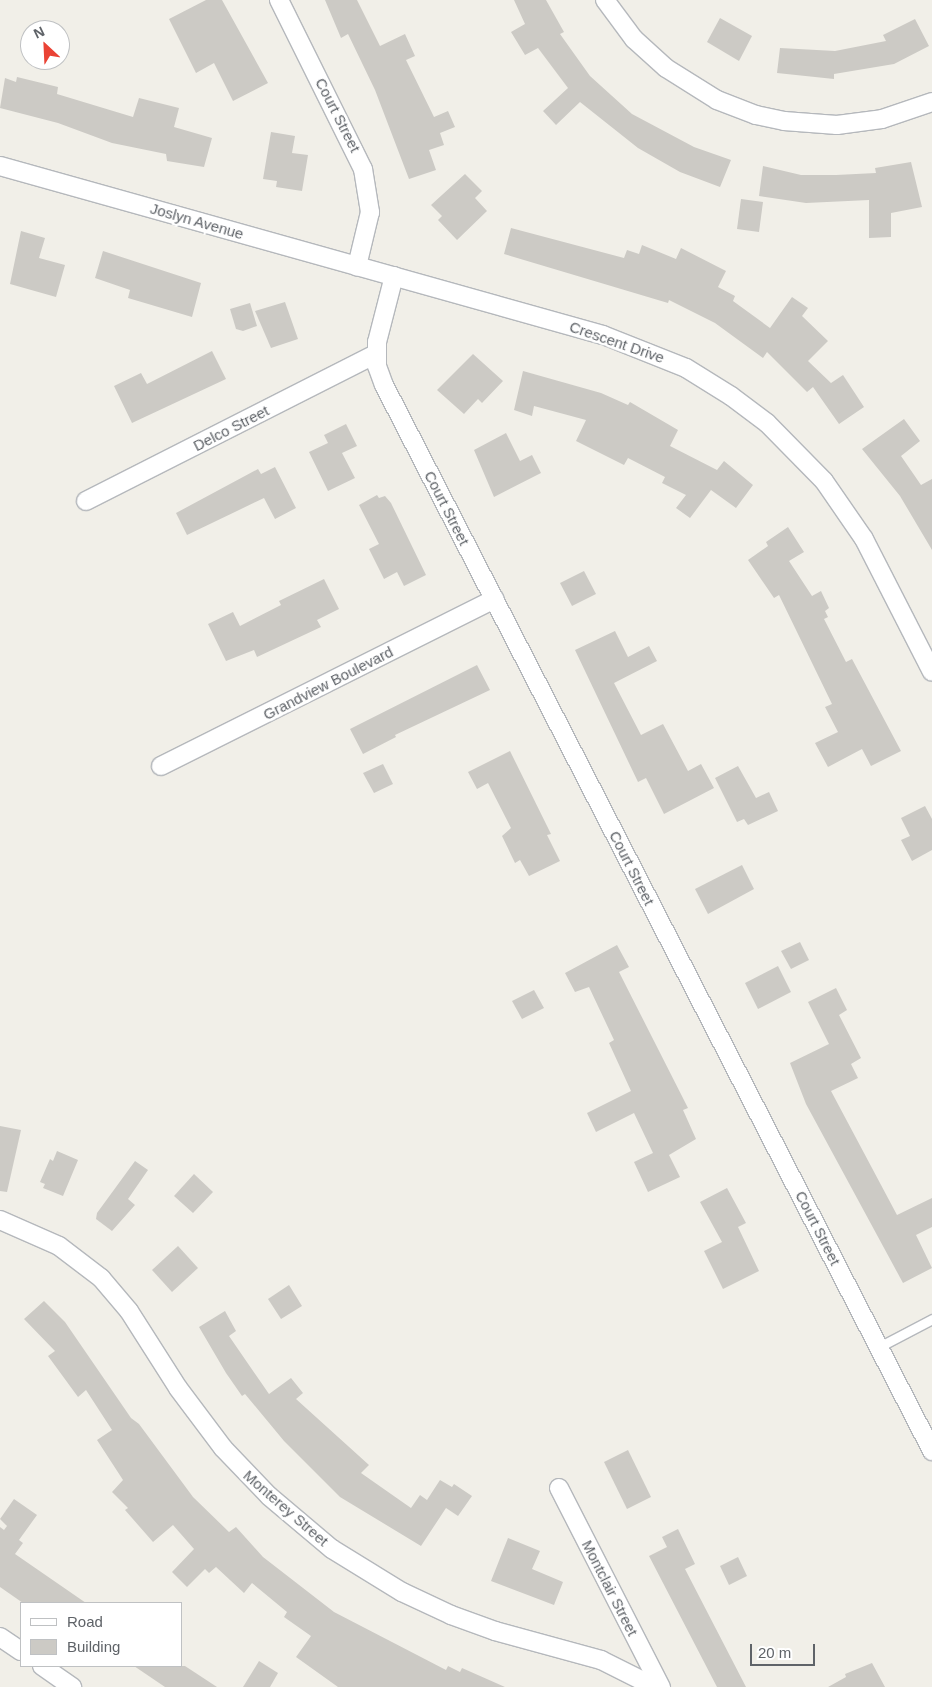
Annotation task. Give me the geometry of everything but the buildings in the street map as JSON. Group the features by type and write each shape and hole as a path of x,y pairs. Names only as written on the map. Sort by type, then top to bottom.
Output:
{"street":[{"name":"Court Street","path":"279,0 363,169 370,212 357,266"},
{"path":"605,0 634,38 666,68 717,100 756,115 784,121 837,125 882,119 932,102"},
{"name":"Joslyn Avenue","path":"0,166 394,276"},
{"name":"Court Street","path":"394,276 376,354 384,385 932,1451"},
{"name":"Crescent Drive","path":"394,276 631,344 692,371 750,409 804,458 843,506 872,552 932,672"},
{"name":"Delco Street","path":"86,501 376,354"},
{"name":"Grandview Boulevard","path":"161,766 494,599"},
{"name":"Monterey Street","path":"0,1220 59,1246 101,1278 129,1310 183,1395 223,1448 269,1496 332,1549 402,1592 451,1615 495,1631 598,1659 631,1673 655,1687"},
{"name":"Montclair Street","path":"559,1488 661,1687"},
{"path":"0,1636 20,1650"},
{"path":"43,1667 72,1687"}],"lane":[{"path":"879,1347 932,1319"}]}
